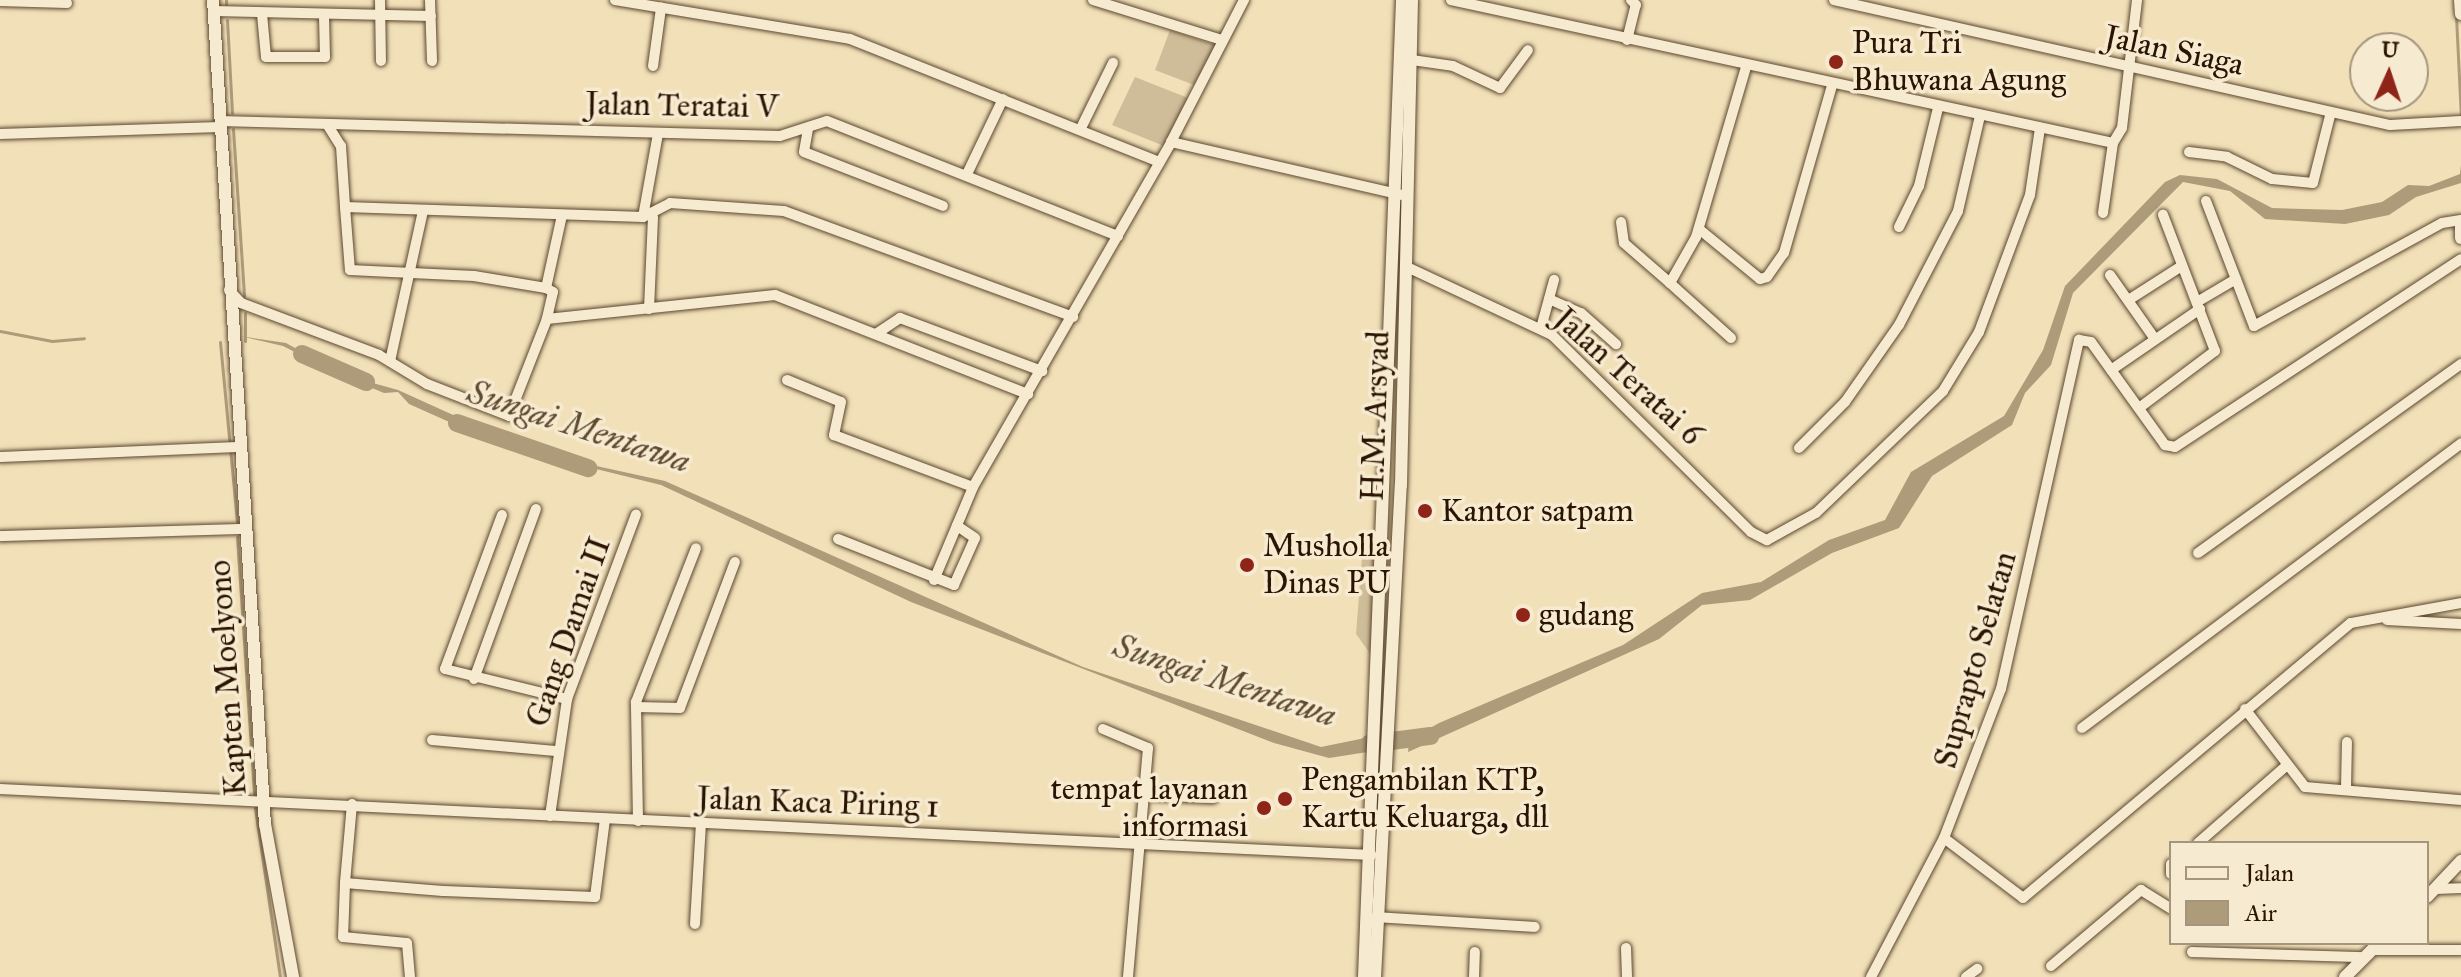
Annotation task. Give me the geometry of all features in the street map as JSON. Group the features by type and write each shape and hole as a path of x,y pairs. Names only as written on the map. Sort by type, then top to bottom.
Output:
{"street":[{"path":"380,0 381,61"},
{"path":"430,0 432,61"},
{"path":"615,0 842,37 1159,162"},
{"path":"1093,0 1222,40"},
{"path":"934,580 973,487 1171,142 1244,0"},
{"name":"H.M. Arsyad","path":"1364,977 1371,855 1384,733 1407,267 1403,196 1402,0"},
{"name":"H.M. Arsyad","path":"1384,733 1412,0"},
{"path":"1451,0 1832,86 2113,143"},
{"path":"1627,40 1636,5 1631,0"},
{"name":"Jalan Siaga","path":"1834,0 2411,128 2459,122"},
{"path":"2103,213 2113,143 2130,68 2137,0"},
{"path":"2460,0 2461,14"},
{"path":"0,1 67,3"},
{"path":"327,124 341,146 347,269 410,277 474,276 546,288 553,292 547,319 509,416 427,384 390,361 241,303 228,288 214,6 262,14 324,17 431,16"},
{"path":"653,66 661,8"},
{"path":"262,14 266,57 325,57 324,17"},
{"path":"1412,60 1453,66 1500,88 1528,50"},
{"path":"1080,130 1113,63"},
{"path":"1670,283 1699,229 1746,67"},
{"path":"1699,229 1760,279 1767,277 1784,253 1832,86"},
{"path":"967,174 1003,99"},
{"path":"1899,227 1919,186 1938,108"},
{"path":"2189,152 2227,157 2272,179 2313,183 2331,112"},
{"path":"1799,448 1845,402 1905,313 1958,211 1980,116"},
{"name":"Jalan Teratai V","path":"0,134 220,124 327,124 780,136 827,121 1118,236"},
{"name":"Jalan Teratai 6","path":"1407,267 1541,328 1717,491 1751,532 1777,537 1816,513 1879,447 1921,420 1943,391 1979,332 2030,195 2040,128"},
{"path":"808,129 804,152 943,206"},
{"path":"649,309 648,217 658,134"},
{"path":"1171,142 1403,196"},
{"path":"2206,201 2256,326 2442,223 2461,221 2461,238"},
{"path":"345,207 648,217 670,203 794,213 1073,317"},
{"path":"390,361 423,211"},
{"path":"546,288 562,215"},
{"path":"2139,408 2214,355 2163,215"},
{"path":"1621,222 1624,243 1731,338"},
{"path":"2236,279 2111,370 2165,445 2179,445 2461,259"},
{"path":"2130,299 2180,267"},
{"path":"2110,275 2130,299 2155,339"},
{"path":"1541,328 1554,280"},
{"name":"Kapten Moelyono","path":"228,288 264,801 293,977"},
{"path":"547,319 775,295 1028,394"},
{"path":"1549,299 1581,313 1616,344"},
{"path":"876,334 900,318 1042,371"},
{"name":"Suprapto Selatan","path":"1871,977 1944,838 2001,689 2079,340 2091,342 2111,370"},
{"path":"2198,553 2461,364"},
{"path":"787,380 841,402 834,435 973,487"},
{"path":"2082,728 2461,443"},
{"path":"0,457 238,447"},
{"path":"474,679 536,509"},
{"name":"Gang Damai II","path":"550,816 556,751 567,699 636,514"},
{"path":"502,515 446,664 448,672 567,699"},
{"path":"838,539 934,580 957,583 975,538 957,526"},
{"path":"0,536 243,529"},
{"path":"638,821 636,707 696,548"},
{"path":"636,707 680,708 735,562"},
{"path":"1944,838 2023,898 2351,623 2378,615 2461,603"},
{"path":"2378,615 2461,624"},
{"path":"2245,709 2305,787 2346,788 2461,800"},
{"path":"1103,729 1145,745 1146,795 1128,977"},
{"path":"432,740 556,751"},
{"path":"2346,788 2347,742"},
{"name":"H.M. Arsyad","path":"1375,977 1382,754"},
{"path":"2200,841 2286,766"},
{"name":"Jalan Kaca Piring 1","path":"0,789 1371,855"},
{"path":"1146,795 1213,798"},
{"path":"352,804 343,937 407,943 410,977"},
{"path":"345,883 595,897 605,819"},
{"path":"695,924 701,824"},
{"path":"2431,893 2460,865"},
{"path":"2431,893 2461,888"},
{"path":"2051,966 2141,890 2169,908"},
{"path":"1376,917 1535,927"},
{"path":"1626,948 1627,977"},
{"path":"2345,977 2372,950"},
{"path":"2192,952 2461,950"},
{"path":"1474,977 1475,952"},
{"path":"1966,977 1977,969"}],"shaded area":[{"path":"1170,30 1215,45 1194,85 1155,70"},
{"path":"1135,77 1188,98 1164,146 1112,125"},
{"path":"1363,545 1381,558 1377,663 1356,634"}],"water":[{"name":"Sungai Mentawa","path":"2461,165 2461,183 2416,197 2389,215 2345,224 2265,219 2230,191 2183,182 2073,293 2051,365 2025,393 2012,425 1932,476 1899,528 1832,553 1750,600 1702,605 1659,639 1408,752 1409,740 1439,723 1623,645 1702,593 1761,582 1829,540 1885,520 1911,472 2004,416 2043,350 2065,286 2165,182 2180,175 2217,179 2272,208 2342,210 2382,202 2408,185 2429,186 2460,174"},
{"name":"Sungai Mentawa","path":"240,336 286,343 344,375 398,390 537,453 665,481 1083,667 1321,747 1375,736 1374,751 1329,758 1274,743 911,602 661,485 503,446 409,404 398,392 384,393 336,373 283,346"}],"waterway":[{"path":"2456,16 2461,120"},
{"path":"227,20 232,113"},
{"path":"233,129 244,296"},
{"path":"245,313 245,341"},
{"path":"0,331 52,341 84,338"},
{"path":"220,342 237,521"},
{"name":"Sungai Mentawa","path":"302,354 366,382"},
{"name":"Sungai Mentawa","path":"457,423 588,468"},
{"path":"237,537 254,793"},
{"path":"1369,744 1430,736"},
{"path":"255,808 280,977"}],"place":[{"name":"Pura Tri Bhuwana Agung","path":"1836,62"},
{"name":"Kantor satpam","path":"1425,511"},
{"name":"Musholla Dinas PU","path":"1247,565"},
{"name":"gudang","path":"1523,615"},
{"name":"Pengambilan KTP, Kartu Keluarga, dll","path":"1285,799"},
{"name":"tempat layanan informasi","path":"1264,808"}]}
